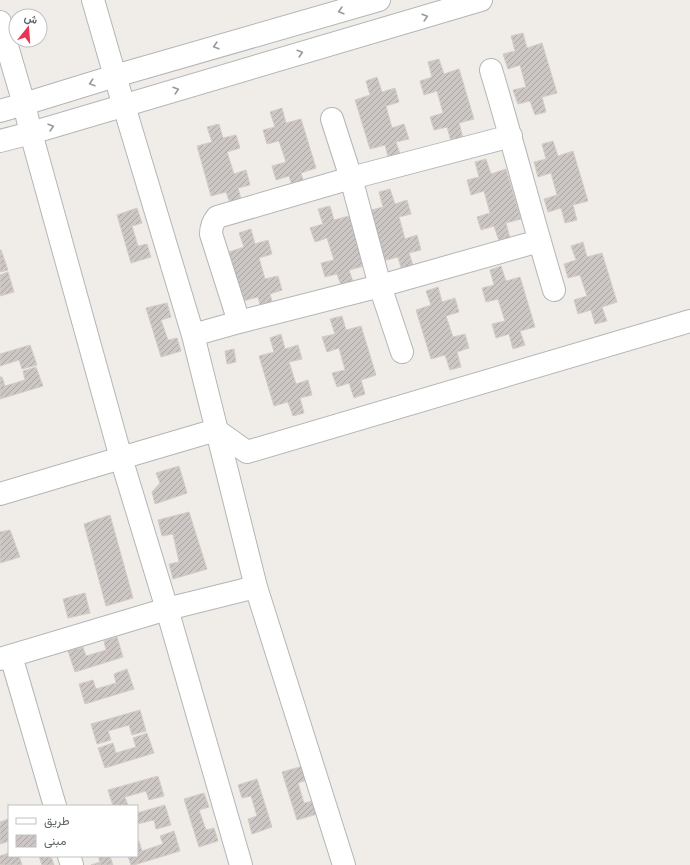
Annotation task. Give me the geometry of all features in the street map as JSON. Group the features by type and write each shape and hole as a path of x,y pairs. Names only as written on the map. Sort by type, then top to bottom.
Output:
{"street":[{"path":"93,0 193,335 256,587 344,865"},
{"path":"0,111 115,76 379,0"},
{"path":"0,142 481,0"},
{"path":"0,22 121,458 241,865"},
{"path":"491,70 554,290"},
{"path":"332,119 352,178 380,286 402,352"},
{"path":"239,322 211,234 211,227 217,217 352,178 511,136"},
{"path":"193,335 380,286 540,241"},
{"path":"216,430 246,452 690,321"},
{"path":"0,494 216,430"},
{"path":"55,805 6,657 167,610 256,587"}],"building":[{"path":"523,33 527,48 542,43 557,93 542,97 546,112 535,115 530,101 518,104 513,90 526,87 520,65 508,69 503,54 515,51 511,36"},
{"path":"439,59 444,74 459,69 474,119 459,123 463,138 451,141 447,127 434,130 430,117 443,113 437,91 424,95 420,81 432,77 428,62"},
{"path":"377,77 382,92 395,88 399,102 386,106 392,128 404,124 409,139 396,142 401,157 389,160 385,145 370,149 355,100 370,95 366,81"},
{"path":"282,108 286,123 301,119 316,168 301,173 305,187 294,191 289,176 276,180 272,166 286,162 279,141 267,144 263,130 275,127 270,112"},
{"path":"219,124 223,138 236,135 240,148 227,152 234,174 246,170 250,185 238,188 242,203 231,206 226,192 211,196 197,146 212,142 207,127"},
{"path":"553,141 558,156 573,151 588,201 573,205 577,220 565,223 561,208 548,212 544,199 557,195 551,173 538,177 534,162 546,159 542,144"},
{"path":"486,159 491,174 506,169 521,219 506,223 510,238 499,241 494,226 481,230 477,217 490,213 484,191 471,195 467,180 479,177 475,162"},
{"path":"390,189 395,204 407,200 411,214 399,217 405,239 417,235 421,250 409,253 414,268 402,271 398,257 383,261 368,211 383,207 379,192"},
{"path":"330,206 334,220 349,216 364,266 349,270 354,285 342,288 337,274 325,277 321,263 334,260 327,238 315,242 310,228 323,224 318,209"},
{"path":"137,208 142,223 132,226 138,246 147,244 151,257 131,263 117,215"},
{"path":"251,229 255,244 268,240 272,254 259,258 265,279 278,276 282,290 270,294 274,309 262,312 258,297 243,301 229,252 244,247 239,233"},
{"path":"583,242 587,257 602,253 617,302 602,307 607,321 595,324 591,310 578,314 574,300 587,296 580,275 568,278 564,264 576,260 571,246"},
{"path":"0,250 8,270 0,272"},
{"path":"501,266 506,281 520,277 535,327 520,331 525,345 513,349 509,334 496,338 492,324 505,321 498,299 486,302 482,288 494,285 490,270"},
{"path":"8,272 14,292 0,296 0,275"},
{"path":"438,287 442,302 455,298 459,312 446,316 453,337 465,334 469,348 457,352 461,367 450,370 445,355 431,359 416,310 431,305 426,291"},
{"path":"167,303 171,317 161,320 168,340 177,338 181,351 161,357 146,308"},
{"path":"342,316 346,330 361,326 376,375 361,380 365,394 354,398 349,383 337,387 332,373 345,370 339,348 327,352 322,337 335,334 330,319"},
{"path":"281,334 285,349 298,345 302,359 289,362 296,384 308,380 312,395 300,398 304,413 293,416 288,402 274,406 259,356 274,352 270,338"},
{"path":"30,345 37,365 22,369 19,360 0,366 0,354"},
{"path":"234,349 236,362 227,364 225,351"},
{"path":"36,367 43,386 0,399 0,377 2,377 5,386 25,380 23,371"},
{"path":"179,466 187,493 155,504 152,492 160,483 156,473"},
{"path":"189,512 207,569 173,579 169,564 179,562 173,534 162,536 158,520"},
{"path":"110,515 133,598 106,606 84,524"},
{"path":"10,530 20,557 0,563 0,532"},
{"path":"85,593 90,613 68,618 63,599"},
{"path":"117,637 123,657 75,672 68,651 83,647 86,656 106,650 104,641"},
{"path":"127,669 134,689 85,704 79,684 93,680 96,689 116,683 114,674"},
{"path":"140,710 146,731 132,735 129,725 108,731 111,740 97,744 91,724"},
{"path":"147,733 154,753 105,768 98,748 113,743 116,753 136,747 133,738"},
{"path":"303,766 307,780 298,783 304,803 313,801 317,814 297,820 282,772"},
{"path":"158,776 164,796 149,800 146,791 125,797 128,805 113,805 108,790"},
{"path":"257,779 272,827 252,834 248,819 257,816 251,796 242,798 238,785"},
{"path":"204,793 209,807 199,810 206,830 214,828 218,841 199,847 184,799"},
{"path":"165,805 171,825 156,829 154,820 138,824 138,813"},
{"path":"8,819 8,841 0,844 0,822"},
{"path":"174,831 180,851 131,865 128,857 138,857 138,842 142,851 163,844 160,836"},
{"path":"8,853 8,857 19,857 22,865 0,865 0,856"},
{"path":"39,857 51,857 54,865 42,865"},
{"path":"98,857 110,857 113,865 91,865 100,862"}]}
